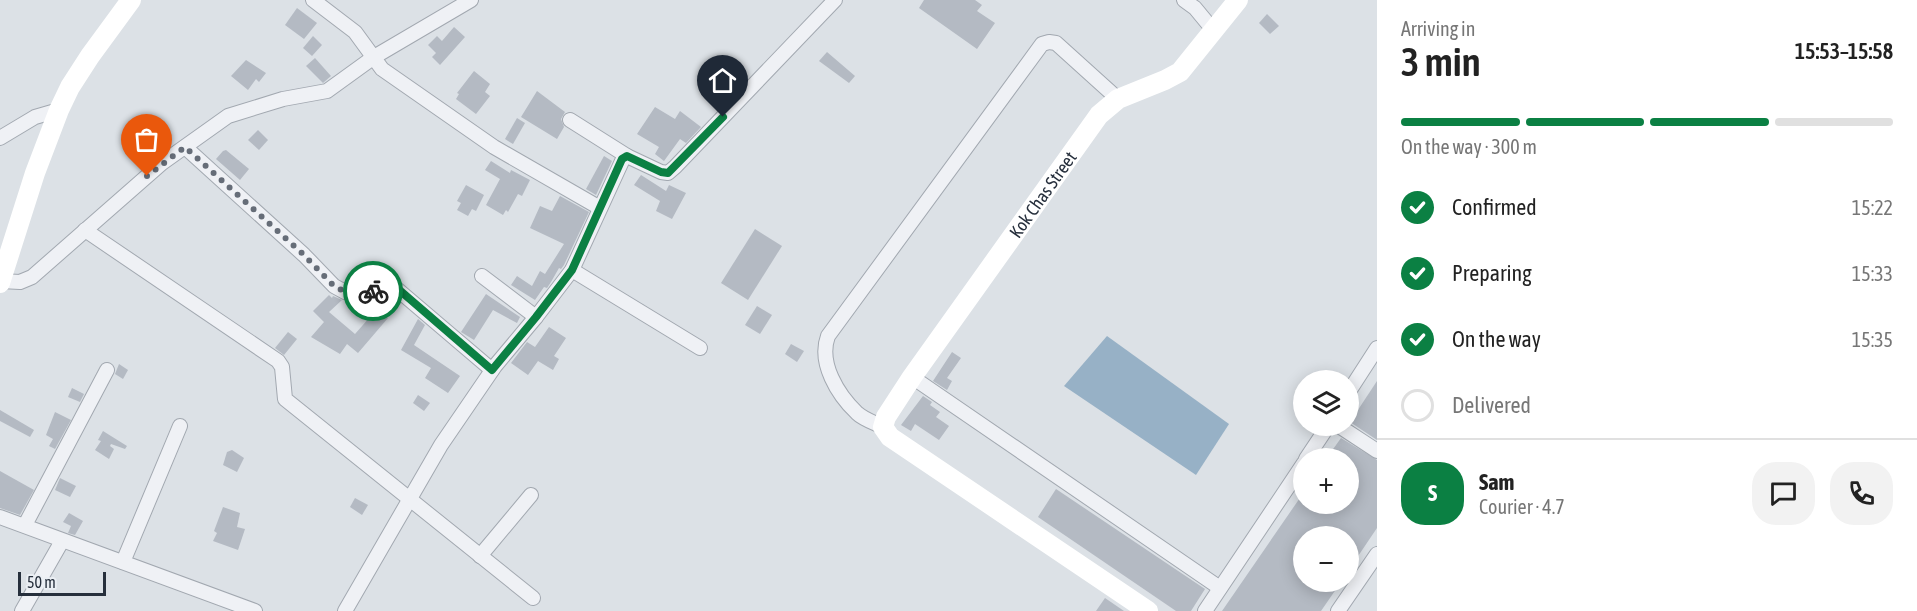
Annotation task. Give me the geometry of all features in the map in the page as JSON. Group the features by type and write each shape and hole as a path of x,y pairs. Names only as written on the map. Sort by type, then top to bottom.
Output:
{"street":[{"path":"131,0 90,56 70,87 59,110 35,174 0,282 26,281 162,163 228,116 283,99 327,92 374,57 471,0"},
{"path":"313,0 355,32 382,69 494,147 600,208"},
{"path":"570,120 627,156 668,173 836,0"},
{"path":"1184,0 1195,8 1214,31"},
{"name":"Kok Chas Street","path":"883,427 886,417 912,377 1099,115 1118,99 1180,72 1238,0"},
{"path":"1118,99 1056,43 1042,44 828,336 825,344 825,357 826,368 858,415 883,427 890,437 1148,611"},
{"path":"0,138 34,117 59,110"},
{"path":"185,147 304,255 334,286 345,292 366,297 384,284 391,284 492,370"},
{"path":"345,611 441,445 492,370 572,270 621,162 627,156"},
{"path":"85,230 278,362 282,367 285,399 533,598"},
{"path":"572,270 700,348"},
{"path":"482,276 536,317"},
{"path":"1359,376 1377,348"},
{"path":"25,525 107,370"},
{"path":"912,377 1220,588"},
{"path":"123,562 180,426"},
{"path":"1354,436 1377,451"},
{"path":"1205,611 1293,479"},
{"path":"480,556 531,495"},
{"path":"0,517 123,562 231,607 255,611"},
{"path":"22,611 62,541"},
{"path":"1338,611 1377,554"}],"water":[{"path":"1107,336 1229,424 1196,475 1064,386"}],"building":[{"path":"924,0 975,0 982,5 977,11 995,23 977,49 919,8"},
{"path":"297,8 317,23 304,39 285,25"},
{"path":"1267,14 1279,26 1270,34 1259,23"},
{"path":"454,27 465,37 440,65 432,57 436,53 428,45 437,36 442,41"},
{"path":"313,36 322,45 312,56 303,48"},
{"path":"827,52 855,76 849,83 819,61"},
{"path":"315,58 331,76 323,83 306,66"},
{"path":"246,60 266,73 259,82 256,79 248,90 231,76"},
{"path":"474,71 490,84 485,92 490,96 476,114 456,99 459,94 457,93"},
{"path":"537,91 565,112 561,119 564,127 557,139 521,117"},
{"path":"655,107 675,119 680,111 701,127 686,143 680,139 664,161 655,154 659,147 637,134"},
{"path":"517,118 525,123 513,144 505,139"},
{"path":"258,130 268,140 259,150 248,140"},
{"path":"226,150 249,169 240,180 216,159"},
{"path":"604,156 612,161 596,195 586,189"},
{"path":"491,161 510,173 511,170 530,180 522,196 518,194 508,212 506,210 503,215 486,205 500,179 485,170"},
{"path":"641,175 666,191 669,185 686,193 672,219 656,211 660,201 634,185"},
{"path":"466,185 484,195 476,211 472,209 468,216 457,210 461,203 457,201"},
{"path":"560,196 589,212 564,265 561,269 559,268 547,288 544,287 535,300 511,285 517,276 532,286 540,271 545,274 564,244 530,228 540,206 552,211"},
{"path":"755,229 782,246 748,300 721,283"},
{"path":"369,271 377,278 367,285 361,281"},
{"path":"486,294 520,317 517,323 493,310 474,340 461,332"},
{"path":"329,295 342,300 329,312 355,334 377,309 388,318 358,353 347,344 340,354 311,337 324,322 313,311"},
{"path":"757,306 772,315 760,334 745,325"},
{"path":"418,319 425,325 414,345 460,376 448,393 425,378 431,368 401,350"},
{"path":"549,327 566,338 554,356 559,359 553,370 538,361 528,375 511,363 527,342 535,347"},
{"path":"288,332 297,339 284,355 275,348"},
{"path":"791,344 804,351 797,362 785,354"},
{"path":"952,352 961,358 947,378 952,381 947,390 933,381"},
{"path":"119,364 128,370 123,379 115,374"},
{"path":"1377,381 1377,440 1359,428 1359,408"},
{"path":"72,388 84,394 80,402 68,397"},
{"path":"418,395 430,403 424,411 413,403"},
{"path":"923,396 940,412 936,417 949,426 939,440 915,424 911,431 901,425"},
{"path":"0,410 34,430 30,437 0,421"},
{"path":"55,412 71,420 55,449 49,446 53,439 46,435"},
{"path":"103,431 127,446 125,449 111,444 110,446 114,449 109,459 95,450 101,441 98,440"},
{"path":"1341,438 1357,448 1334,448"},
{"path":"1359,449 1377,460 1377,528 1359,555 1359,526 1293,526 1293,592 1334,592 1321,611 1222,611 1293,508 1293,514 1359,514"},
{"path":"232,450 244,458 237,472 223,465 227,452"},
{"path":"0,471 34,490 20,515 0,508"},
{"path":"60,478 76,486 70,497 55,490"},
{"path":"1056,489 1205,589 1191,611 1176,611 1038,517"},
{"path":"355,498 368,505 362,515 350,507"},
{"path":"223,507 240,513 237,527 245,529 238,550 213,541 217,533 214,531"},
{"path":"69,513 83,521 75,535 68,533 71,526 63,522"},
{"path":"1105,598 1124,611 1096,611"}],"way so far":[{"path":"147,176 185,147 304,255 334,286 345,292 366,297 373,291"}],"route":[{"path":"373,291 384,284 391,284 492,370 572,270 622,159 627,156 668,173 723,117"}]}
